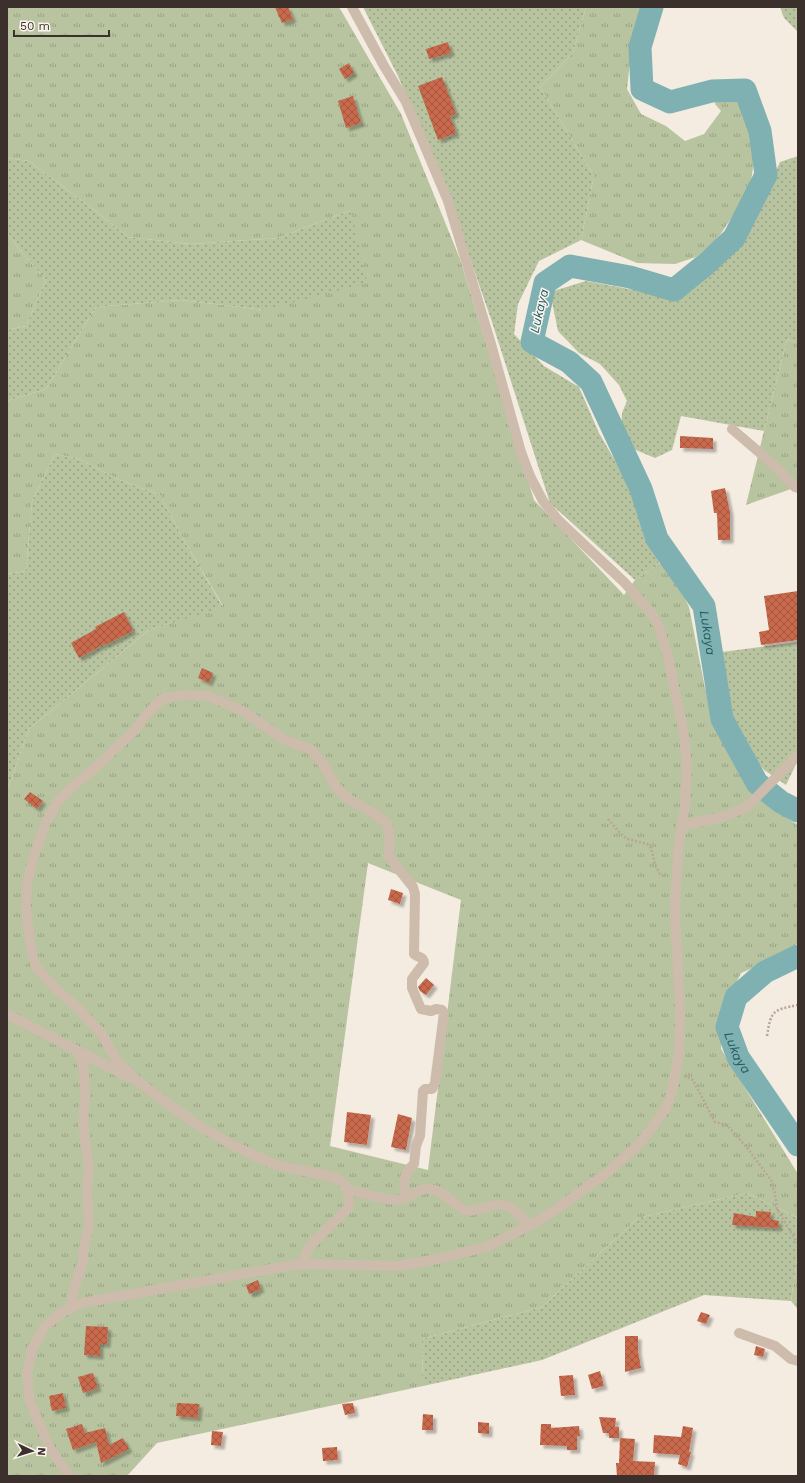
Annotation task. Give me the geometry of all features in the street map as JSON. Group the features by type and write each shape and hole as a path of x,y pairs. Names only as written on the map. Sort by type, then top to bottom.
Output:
{"street":[{"path":"69,1476 50,1448 30,1402 27,1374 32,1349 45,1326 60,1314 72,1307 87,1302 301,1264 406,1265 486,1247 529,1226 555,1210 604,1175 637,1146 658,1121 666,1108 676,1073 679,1052 680,1012 675,913 678,851 685,805 687,764 684,736 666,649 659,627 652,614 625,583 559,522 543,501 530,476 521,452 491,344 448,201 406,102 384,66 352,7"},
{"path":"732,429 774,465 795,487 798,488"},
{"path":"301,1264 310,1246 348,1208 349,1202 347,1189 339,1180 332,1177 276,1166 236,1147 203,1128 140,1083 117,1061 101,1034 82,1012 58,991 36,967 31,948 26,910 27,886 33,858 46,822 58,801 136,729 145,716 163,698 185,695 208,696 243,711 285,740 312,750 323,764 335,786 349,799 378,816 387,824 390,841 388,856 414,890 414,954 424,960 424,964 412,979 412,988 421,1008 430,1011 436,1008 442,1010 444,1019 435,1083 432,1089 425,1089 424,1091 420,1136 416,1146 414,1164 406,1170 404,1183 405,1198"},
{"path":"682,826 726,816 748,806 798,755"},
{"path":"7,1014 140,1083"},
{"path":"72,1307 72,1296 83,1261 84,1248 89,1226 87,1187 89,1169 83,1122 85,1096 84,1070 78,1051"},
{"path":"347,1189 391,1200 399,1200 423,1189 429,1189 443,1193 468,1210 498,1204 506,1204 514,1208 529,1226"},
{"path":"739,1333 775,1346 791,1359 798,1361"}],"path":[{"path":"608,819 627,839 647,844 651,848 656,867 660,874 676,887"},
{"path":"767,1036 772,1014 776,1010 798,1004"},
{"path":"676,1073 693,1080 715,1122 727,1126 748,1149 760,1168 771,1180 776,1194 777,1209 798,1244"}],"green space":[{"path":"7,7 339,7 401,114 460,259 534,500 624,595 635,580 659,563 672,570 689,607 705,688 737,764 750,788 775,810 798,825 798,943 776,958 741,973 722,1011 721,1049 798,1174 798,1218 747,1193 638,1218 542,1307 422,1339 423,1386 157,1443 127,1476 7,1476 7,791 29,729 149,630 223,606 185,542 160,495 117,479 79,459 55,454 32,501 26,571 7,574 7,401 46,389 96,307 181,300 264,310 351,210 278,238 190,244 128,237 29,161 7,158","holes":["368,863 461,900 428,1170 330,1146"]},
{"path":"363,7 586,7 573,53 540,87 594,176 581,240 539,261 518,304 514,334 544,366 579,387 599,433 629,485 659,563 635,580 550,503 492,322 455,215 398,76"},
{"path":"586,7 643,7 632,44 627,89 641,114 666,126 685,141 704,134 721,111 715,104 718,95 731,96 743,101 752,120 756,145 751,182 734,214 718,238 696,257 675,264 637,263 581,240 594,176 540,87 573,53"},
{"path":"780,7 798,7 798,32 784,18"},
{"path":"798,156 798,343 787,339 764,431 681,416 672,450 655,458 631,448 621,432 622,413 627,401 619,385 600,364 579,353 558,331 550,292 586,281 672,297 690,288 747,236 780,162"},
{"path":"7,158 29,161 128,237 190,244 278,238 351,210 367,283 264,310 181,300 96,307 46,389 7,401 7,330 26,326 46,280 20,250 7,232"},
{"path":"7,232 20,250 46,280 26,326 7,330"},
{"path":"787,339 798,343 798,491 791,489 746,505 764,431"},
{"path":"55,454 79,459 117,479 160,495 185,542 223,607 149,630 29,729 7,791 7,574 26,571 32,501"},
{"path":"798,642 798,760 786,785 764,770 745,747 729,715 722,652"},
{"path":"747,1193 798,1218 798,1252 791,1301 704,1295 542,1360 423,1386 422,1339 542,1307 638,1218"},
{"path":"798,1252 798,1309 791,1301"}],"building":[{"path":"275,7 288,7 293,19 282,23"},
{"path":"448,42 451,53 429,59 426,49"},
{"path":"349,63 354,73 345,79 339,69"},
{"path":"442,77 456,114 450,116 456,133 438,140 418,86"},
{"path":"353,96 361,123 346,128 338,101"},
{"path":"680,436 713,438 713,449 680,448"},
{"path":"725,488 730,512 730,540 718,540 717,513 714,513 711,491"},
{"path":"798,591 798,640 761,645 759,632 769,630 764,596"},
{"path":"124,612 133,631 105,645 104,644 79,658 71,643 96,629 95,627"},
{"path":"202,668 213,673 209,683 198,678"},
{"path":"30,792 43,801 37,809 24,799"},
{"path":"391,889 403,893 400,904 388,900"},
{"path":"426,978 434,985 426,995 420,991 418,987"},
{"path":"347,1112 371,1115 367,1145 344,1142"},
{"path":"398,1114 412,1118 406,1150 391,1147"},
{"path":"756,1211 771,1212 770,1219 779,1221 778,1228 732,1225 734,1213 756,1217"},
{"path":"258,1280 261,1289 249,1294 246,1285"},
{"path":"701,1312 710,1315 706,1324 697,1321"},
{"path":"86,1326 108,1327 107,1344 100,1344 100,1356 84,1355"},
{"path":"625,1336 638,1336 638,1351 641,1368 625,1372"},
{"path":"756,1346 765,1349 763,1357 754,1355"},
{"path":"600,1371 604,1386 592,1389 588,1375"},
{"path":"93,1373 98,1388 83,1393 78,1377"},
{"path":"573,1375 575,1395 561,1396 559,1376"},
{"path":"63,1393 66,1408 52,1411 49,1396"},
{"path":"177,1403 199,1404 198,1418 176,1416"},
{"path":"353,1403 355,1413 345,1415 342,1404"},
{"path":"423,1414 433,1415 433,1430 422,1430"},
{"path":"599,1417 616,1418 615,1427 619,1427 619,1438 609,1438 609,1433 603,1433"},
{"path":"478,1422 489,1423 489,1434 478,1433"},
{"path":"82,1424 85,1433 105,1428 109,1445 123,1438 129,1449 101,1463 96,1442 73,1450 66,1429"},
{"path":"541,1424 551,1424 551,1428 579,1426 580,1436 577,1436 577,1450 567,1450 567,1446 540,1445"},
{"path":"683,1426 693,1428 689,1452 691,1452 687,1467 678,1464 680,1455 653,1453 654,1435 681,1437"},
{"path":"212,1431 223,1432 221,1446 211,1445"},
{"path":"620,1438 635,1439 633,1461 655,1462 654,1476 617,1476 616,1463 619,1463"},
{"path":"337,1447 338,1460 323,1461 322,1448"}],"waterway":[{"name":"Lukaya","path":"652,7 640,47 642,89 670,102 712,91 745,90 760,131 766,175 734,238 706,264 674,290 630,277 570,266 545,283 532,342 569,362 591,382 641,489 657,539 704,606 722,719 757,783 781,802 798,811"},
{"name":"Lukaya","path":"798,956 765,972 736,997 727,1027 738,1057 798,1145"}]}
